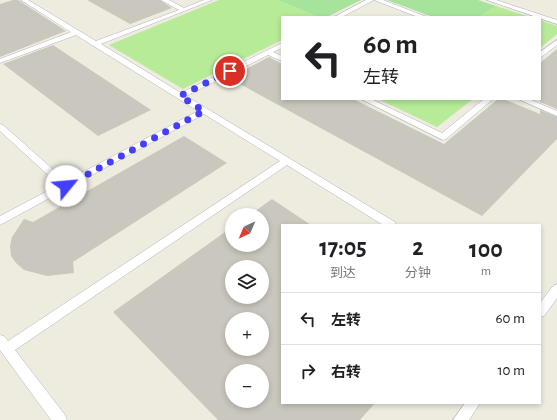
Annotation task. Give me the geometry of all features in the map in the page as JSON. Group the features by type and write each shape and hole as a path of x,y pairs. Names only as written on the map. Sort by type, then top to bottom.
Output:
{"lane":[{"path":"24,0 389,224"},
{"path":"164,0 184,10"},
{"path":"96,44 208,0"},
{"path":"339,16 371,0"},
{"path":"377,0 421,16"},
{"path":"490,0 539,16"},
{"path":"541,17 557,22"},
{"path":"0,61 76,32"},
{"path":"541,55 557,42"},
{"path":"180,96 281,46"},
{"path":"268,52 281,58"},
{"path":"367,100 443,137 488,100"},
{"path":"524,100 557,114"},
{"path":"0,221 204,111"},
{"path":"0,127 66,186"},
{"path":"60,420 4,345 287,161"},
{"path":"541,311 557,289"},
{"path":"460,420 472,404"}],"green space":[{"path":"219,0 277,0 316,16 281,16 281,40 183,89 109,45"},
{"path":"277,0 361,0 329,16 316,16"},
{"path":"387,0 478,0 496,6 481,16 430,16"},
{"path":"496,6 527,16 481,16"},
{"path":"541,20 557,26 557,34 541,47"},
{"path":"380,100 472,100 437,127"}],"building":[{"path":"18,0 66,31 0,57 0,4"},
{"path":"87,0 160,0 172,8 130,24"},
{"path":"53,45 151,110 98,136 3,64"},
{"path":"557,49 557,109 540,102 541,62"},
{"path":"269,57 281,63 281,100 355,100 444,144 497,100 505,100 540,114 540,110 557,117 557,139 482,216 229,78"},
{"path":"184,136 227,163 73,262 74,273 47,276 24,270 16,263 11,256 10,246 12,237 24,219 33,222"},
{"path":"272,199 310,224 281,224 281,404 374,404 360,420 218,420 113,312 225,232 225,252 269,252 269,208 260,208"}],"route":[{"path":"66,186 204,111 180,96 230,71"}]}
